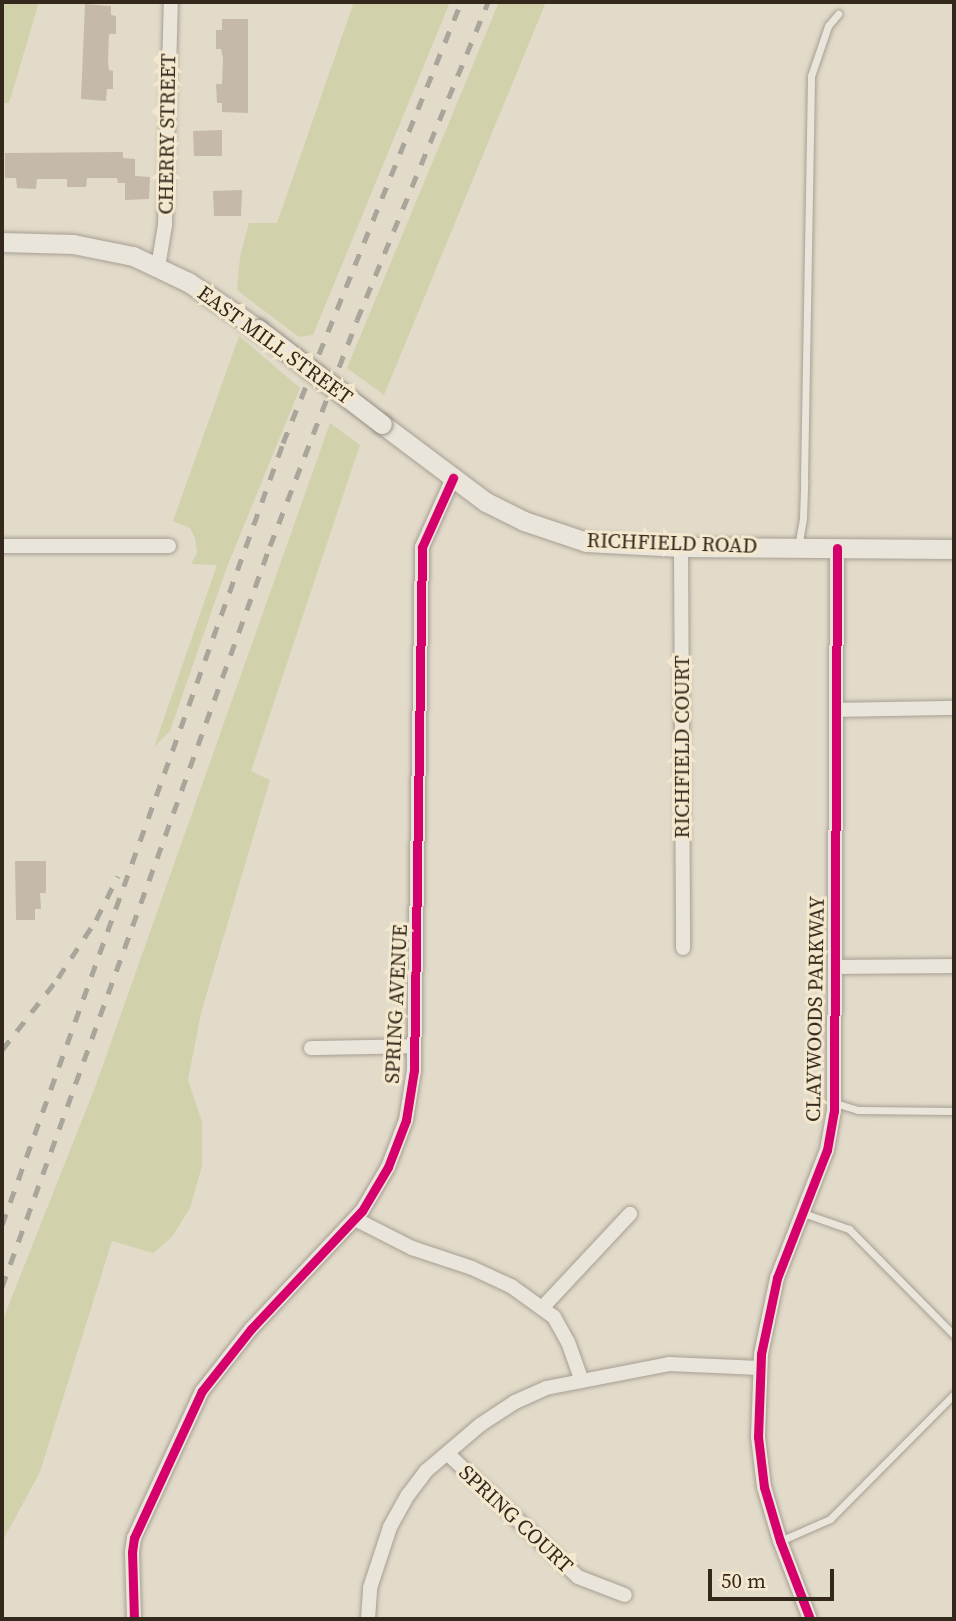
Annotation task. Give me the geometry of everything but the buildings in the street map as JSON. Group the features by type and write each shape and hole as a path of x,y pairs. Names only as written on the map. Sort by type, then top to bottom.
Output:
{"street":[{"name":"CHERRY STREET","path":"158,267 165,225 171,2"},
{"name":"EAST MILL STREET","path":"2,242 99,248 133,256 158,267 258,329 382,424"},
{"name":"RICHFIELD ROAD","path":"382,424 486,502 552,532 586,542 681,547 954,549"},
{"name":"SPRING AVENUE","path":"134,1619 134,1538 202,1391 251,1329 355,1219 388,1167 405,1120 414,1046 422,547 453,478"},
{"path":"2,546 169,546"},
{"name":"RICHFIELD COURT","path":"681,547 683,948"},
{"name":"CLAYWOODS PARKWAY","path":"810,1619 780,1541 764,1487 758,1437 760,1368 777,1278 827,1150 834,1103 837,548"},
{"path":"837,710 954,708"},
{"path":"835,967 954,966"},
{"path":"311,1048 414,1046"},
{"path":"542,1308 630,1214"},
{"path":"355,1219 412,1248 472,1268 511,1286 542,1308 554,1317 568,1342 582,1381"},
{"path":"368,1619 370,1588 390,1527 426,1471 480,1425 515,1402 547,1388 668,1363 760,1368"},
{"name":"SPRING COURT","path":"448,1454 578,1577 625,1595"}],"lane":[{"path":"798,548 803,518 811,76 828,26 838,15"},
{"path":"834,1103 858,1110 954,1111"},
{"path":"802,1213 849,1229 954,1335"},
{"path":"780,1541 830,1519 954,1394"}],"green space":[{"path":"2,2 39,2 9,103 2,103"},
{"path":"354,2 450,2 313,335 299,337 237,290 240,257 249,223 277,223"},
{"path":"499,2 546,2 384,395 347,368"},
{"path":"239,336 300,388 227,567 170,731 154,747 217,565 191,564 197,553 195,538 190,528 173,521"},
{"path":"330,423 360,445 251,771 270,780 201,1013 188,1080 202,1122 202,1166 190,1208 172,1237 153,1253 112,1241 40,1472 2,1542 2,1322 97,1082"}],"railway":[{"path":"2,1225 283,443 461,2"},
{"path":"2,1287 270,546 357,320 488,2"},
{"path":"2,1050 58,978 96,920 118,876"}],"cycle path":[{"path":"134,1619 134,1538 202,1391 251,1329 362,1211 388,1167 406,1120 414,1070 422,547 453,478"},
{"path":"810,1619 780,1541 764,1487 758,1437 761,1354 777,1278 827,1150 834,1111 837,548"}]}
